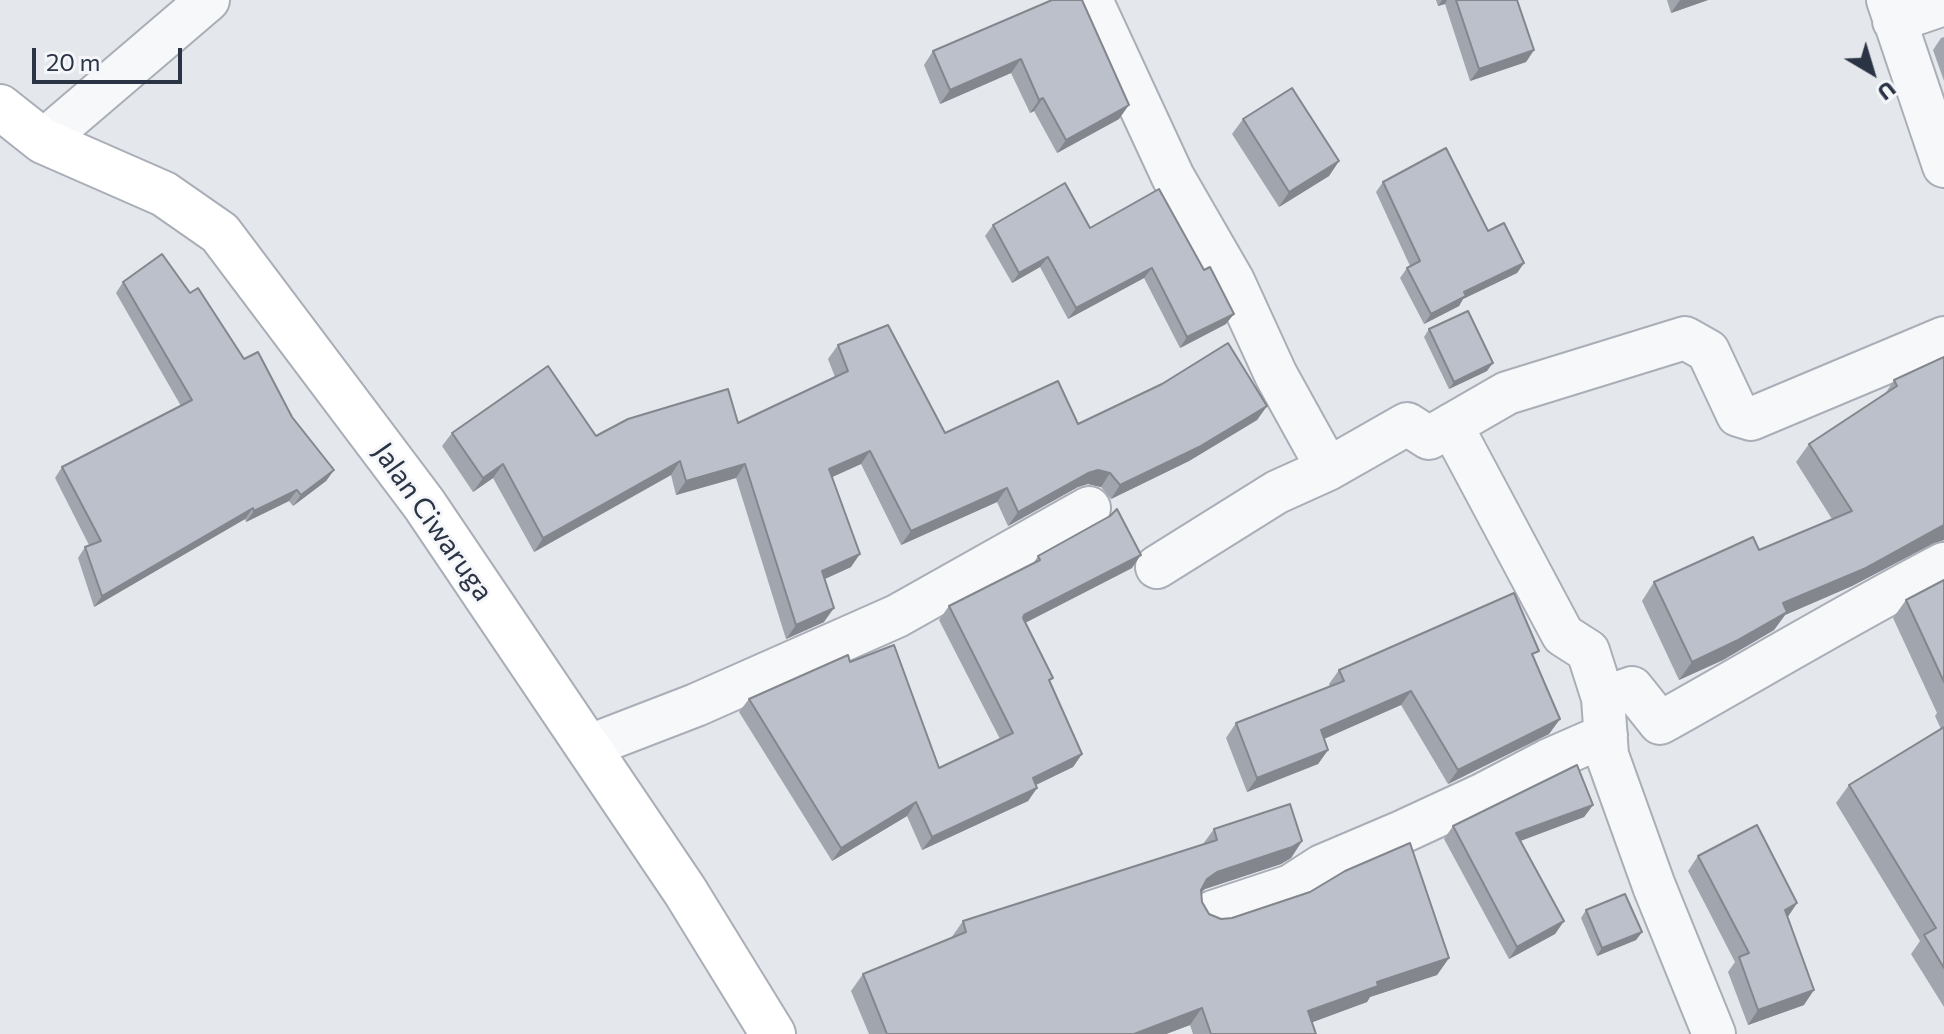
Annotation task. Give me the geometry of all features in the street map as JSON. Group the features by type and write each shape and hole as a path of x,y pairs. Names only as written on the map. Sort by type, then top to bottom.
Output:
{"street":[{"path":"43,141 208,0"},
{"path":"1091,0 1173,177 1233,281 1276,375 1328,469"},
{"path":"1944,4 1891,10 1944,166"},
{"name":"Jalan Ciwaruga","path":"0,107 43,141 164,194 220,233 424,504 685,891 773,1034"},
{"path":"1157,567 1277,492 1328,469 1407,424 1429,438 1507,393 1685,338 1708,351 1738,415 1751,419 1944,338"},
{"path":"1451,425 1563,635 1588,651 1605,716 1607,755 1714,1034"},
{"path":"587,747 696,705 897,616 1089,508"},
{"path":"1213,912 1291,886 1322,866 1455,808 1549,760 1605,716 1632,688 1660,723 1801,644 1830,624 1944,564"}],"building":[{"path":"1052,0 1082,0 1129,105 1066,140 1043,98 1039,100 1021,59 950,90 933,51"},
{"path":"1456,0 1517,0 1534,50 1479,69"},
{"path":"1292,88 1339,161 1289,192 1243,119"},
{"path":"1446,148 1488,231 1504,223 1524,263 1464,292 1466,296 1431,314 1407,268 1420,261 1383,182"},
{"path":"1065,183 1090,228 1159,189 1204,270 1210,267 1234,314 1187,337 1152,268 1076,308 1048,257 1019,273 993,225"},
{"path":"162,254 190,293 198,288 244,359 258,352 292,417 334,470 301,495 297,490 254,511 253,508 102,596 85,547 101,541 62,467 192,400 123,282"},
{"path":"1468,311 1493,363 1454,382 1429,329"},
{"path":"888,325 945,433 1058,381 1078,424 1162,384 1228,343 1267,406 1199,447 1120,485 1110,473 1098,470 1018,512 1007,488 911,531 870,451 829,469 860,554 822,571 834,608 796,625 745,464 686,481 680,461 543,538 503,464 483,478 452,433 548,366 596,436 628,419 728,389 738,423 848,371 838,345"},
{"path":"1944,357 1944,525 1866,568 1783,603 1787,612 1692,662 1654,582 1753,537 1759,550 1852,511 1809,444 1897,386 1894,380"},
{"path":"1117,509 1141,555 1023,618 1053,678 1049,680 1082,754 1033,778 1037,788 932,837 916,802 841,848 749,699 848,655 850,662 894,645 939,768 1013,733 949,606 1040,560 1038,556 1110,516"},
{"path":"1944,580 1944,682 1906,600"},
{"path":"1514,593 1539,651 1532,654 1560,719 1458,770 1411,691 1321,730 1328,750 1257,778 1236,723 1344,681 1339,670"},
{"path":"1944,727 1944,968 1924,935 1936,928 1849,785"},
{"path":"1577,765 1593,805 1516,833 1564,921 1517,947 1453,826"},
{"path":"1290,804 1302,841 1217,872 1207,879 1201,890 1202,902 1209,914 1221,919 1232,918 1310,892 1345,871 1410,843 1449,958 1377,982 1378,986 1308,1011 1316,1034 1211,1034 1202,1008 1134,1034 887,1034 863,974 966,932 963,921 1217,840 1214,829"},
{"path":"1757,825 1797,903 1785,910 1814,990 1758,1010 1739,957 1749,953 1698,856"},
{"path":"1625,894 1642,932 1602,948 1586,910"}]}
